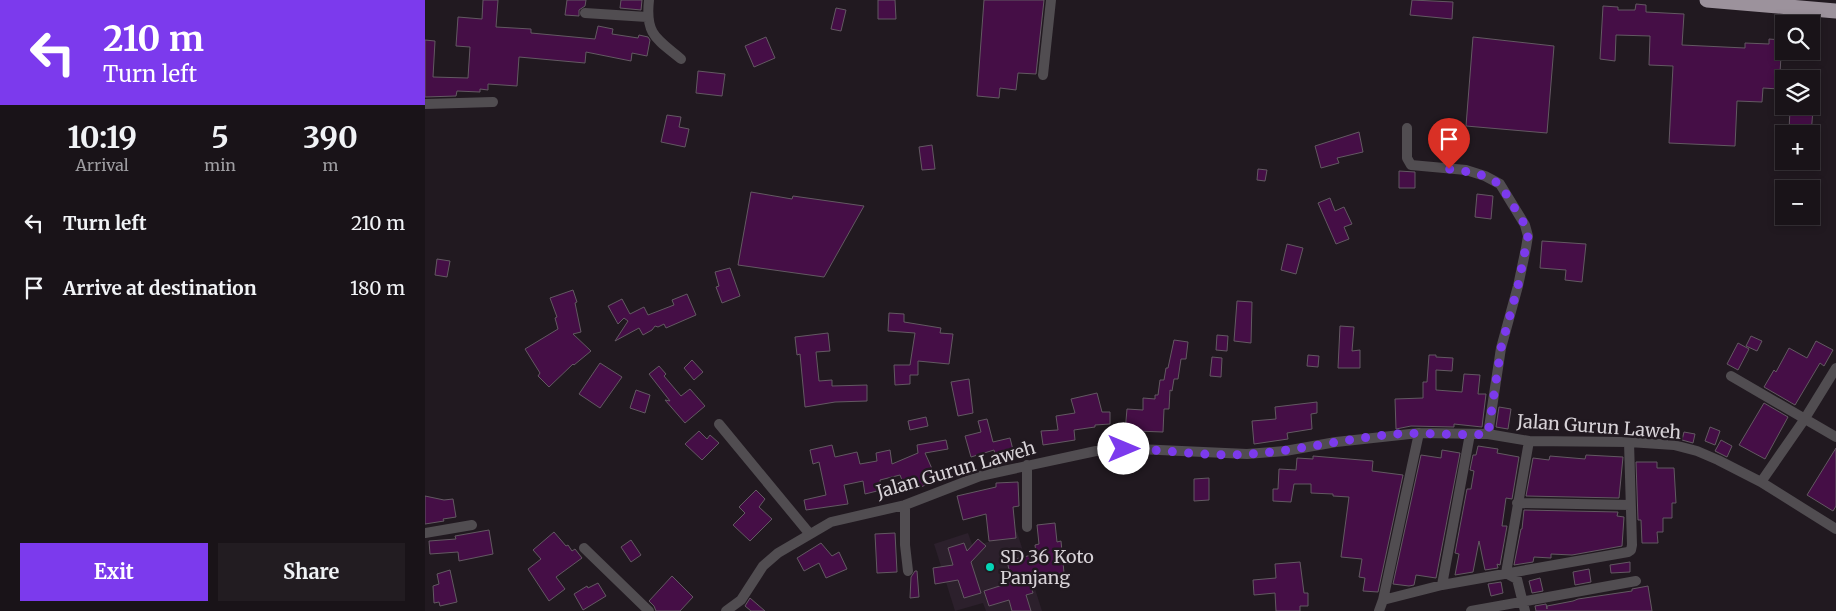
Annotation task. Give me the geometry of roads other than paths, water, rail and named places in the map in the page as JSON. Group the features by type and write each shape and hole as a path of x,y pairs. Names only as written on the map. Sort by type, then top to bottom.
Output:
{"highway":[{"path":"1707,0 1836,12"}],"street":[{"path":"649,0 647,17 655,37 681,60"},
{"path":"1043,75 1051,0"},
{"path":"585,13 647,17"},
{"path":"425,104 493,102"},
{"path":"1407,128 1407,158 1411,165 1466,170 1485,176 1500,184 1525,225 1528,236 1518,286 1501,348 1488,434"},
{"path":"1761,482 1804,420 1836,368"},
{"path":"1731,376 1836,437"},
{"path":"719,424 809,533"},
{"path":"1379,611 1419,433"},
{"name":"Jalan Gurun Laweh","path":"726,611 741,600 763,566 778,553 809,533 831,522 905,505 980,476 1096,451 1139,449 1247,454 1285,451 1336,442 1419,433 1488,434 1529,440 1675,445 1697,451 1761,482 1836,529"},
{"path":"1442,585 1470,434"},
{"path":"1506,573 1529,440"},
{"path":"1383,600 1442,585 1628,552 1631,550 1632,545 1629,442"},
{"path":"1027,465 1027,526"},
{"path":"1517,502 1630,505"},
{"path":"905,505 905,545 908,571"},
{"path":"425,533 472,525"},
{"path":"584,548 649,611"},
{"path":"1506,573 1517,579 1524,607"},
{"path":"1471,611 1524,607 1637,580"}],"place":[{"name":"SD 36 Koto Panjang","path":"990,567"}]}
